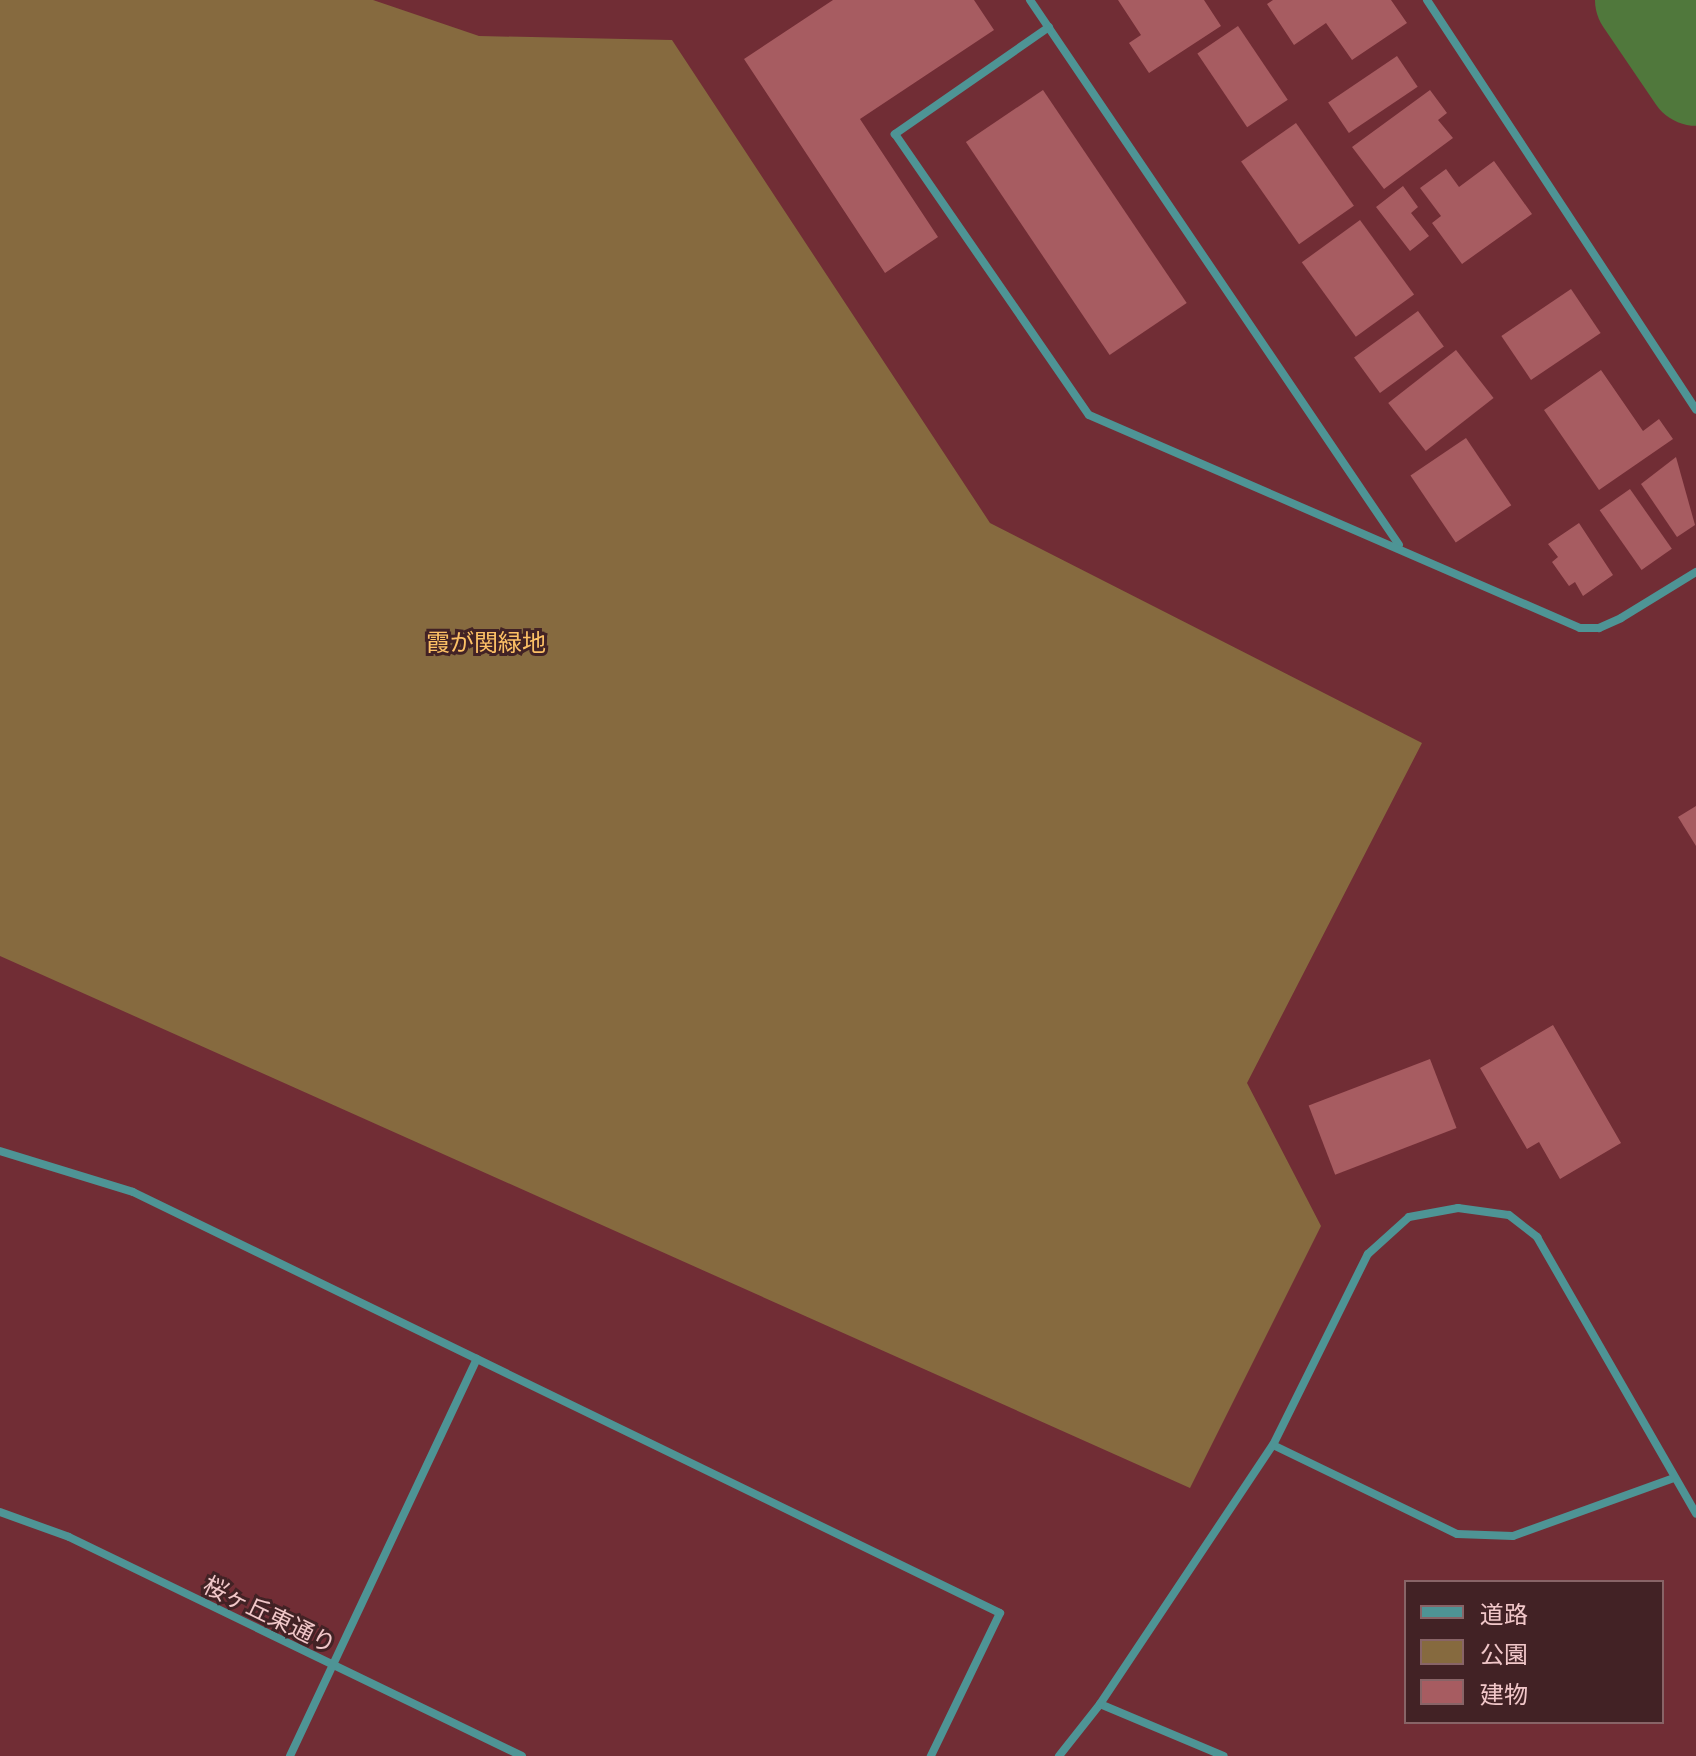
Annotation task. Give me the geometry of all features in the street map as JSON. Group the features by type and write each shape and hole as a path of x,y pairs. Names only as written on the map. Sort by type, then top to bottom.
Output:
{"street":[{"path":"1030,0 1399,546"},
{"path":"1427,0 1696,409"},
{"path":"1049,27 895,134 1089,415 1399,546 1580,628 1599,628 1621,618 1696,572"},
{"path":"0,1151 133,1192 1000,1613 931,1756"},
{"path":"1059,1756 1100,1704 1273,1445 1368,1254 1409,1217 1458,1208 1509,1215 1537,1237 1696,1513"},
{"path":"290,1756 477,1359"},
{"path":"1273,1445 1457,1534 1513,1536 1674,1478"},
{"name":"桜ヶ丘東通り","path":"0,1512 69,1537 522,1756"},
{"path":"1100,1704 1224,1756"}],"green space":[{"name":"霞が関緑地","path":"0,0 373,0 479,36 672,40 990,523 1422,743 1247,1083 1321,1226 1190,1488 0,956"}],"building":[{"path":"833,0 974,0 994,30 860,119 938,237 885,273 744,59"},
{"path":"1118,0 1204,0 1221,26 1149,73 1129,43 1141,35"},
{"path":"1273,0 1391,0 1407,23 1352,60 1326,23 1294,45 1267,4"},
{"path":"1238,26 1288,100 1247,127 1197,53"},
{"path":"1397,56 1418,87 1349,133 1328,102"},
{"path":"1043,90 1187,303 1110,355 966,142"},
{"path":"1430,90 1447,113 1438,120 1453,138 1384,189 1352,147"},
{"path":"1296,123 1354,206 1299,244 1241,161"},
{"path":"1494,161 1532,214 1462,264 1432,223 1441,216 1420,188 1446,169 1459,187"},
{"path":"1403,186 1418,207 1411,213 1429,236 1410,251 1376,207"},
{"path":"1360,220 1414,294 1356,337 1302,262"},
{"path":"1571,289 1601,333 1531,380 1501,336"},
{"path":"1418,311 1444,347 1380,393 1354,357"},
{"path":"1456,350 1494,398 1426,451 1388,403"},
{"path":"1601,370 1643,431 1659,419 1673,439 1599,490 1544,410"},
{"path":"1466,438 1511,505 1456,543 1410,475"},
{"path":"1676,457 1695,525 1677,537 1641,484"},
{"path":"1630,489 1672,549 1642,570 1600,510"},
{"path":"1579,523 1613,575 1583,596 1575,582 1569,586 1552,562 1558,557 1548,544"},
{"path":"1696,806 1696,846 1678,817"},
{"path":"1553,1025 1621,1143 1560,1179 1539,1142 1527,1149 1480,1068"},
{"path":"1430,1059 1457,1128 1335,1175 1309,1106"}],"waterway":[{"path":"1643,0 1696,78"}]}
